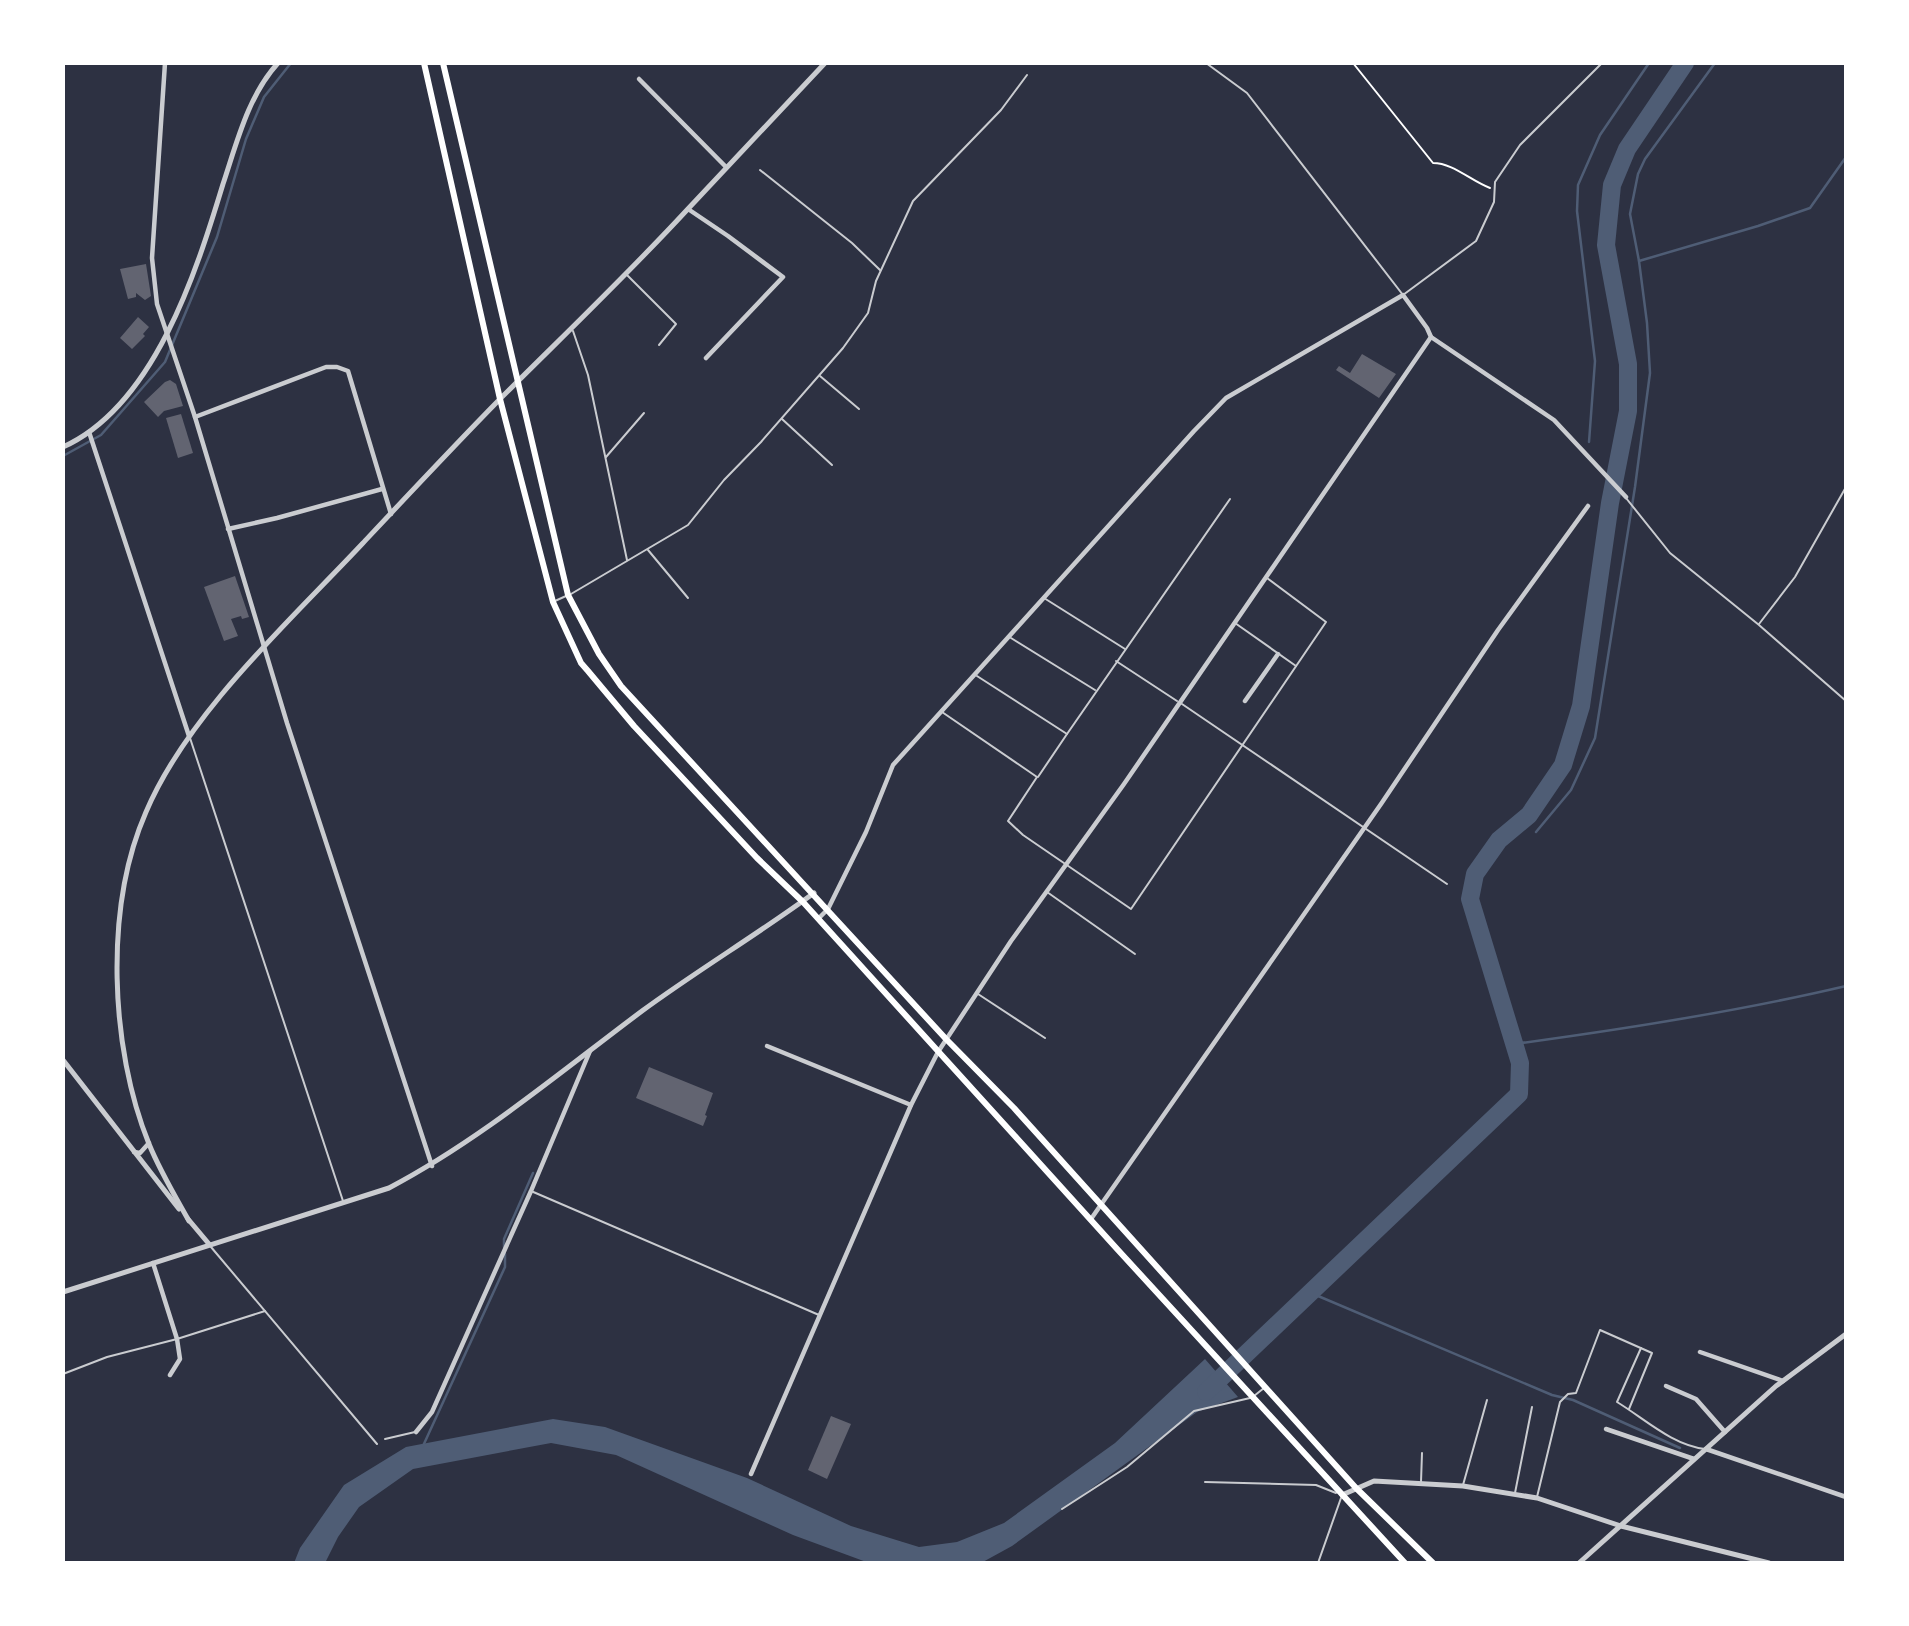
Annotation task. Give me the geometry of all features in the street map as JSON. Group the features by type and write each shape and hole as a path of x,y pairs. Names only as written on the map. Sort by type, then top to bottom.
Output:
{"main road":[{"path":"424,63 500,399 553,602 582,663 757,858 803,902 1405,1563"},
{"path":"443,63 568,595 599,654 621,686 946,1039 1014,1108 1356,1488 1433,1563"}],"street":[{"path":"165,63 152,258 157,304 195,416 287,723 432,1166"},
{"path":"63,447 89,432 117,408 150,366 203,250 238,139 254,98 265,77 278,63"},
{"path":"189,1221 149,1143 134,1094 119,1018 117,948 125,875 145,814 167,767 213,706 264,647 500,399 688,209 825,63"},
{"path":"639,79 726,167"},
{"path":"688,209 783,277 706,358"},
{"path":"818,920 828,909 866,832 893,765 1007,636 1226,398 1403,295 1431,337 1554,420 1626,497"},
{"path":"751,1474 911,1105 938,1052 1431,337"},
{"path":"195,416 326,367 348,371 390,513"},
{"path":"89,432 190,737"},
{"path":"228,529 382,489"},
{"path":"1090,1220 1363,829 1498,630 1588,506"},
{"path":"1245,701 1278,654"},
{"path":"63,1292 389,1188 432,1166 474,1138 667,992 814,893"},
{"path":"767,1046 911,1105"},
{"path":"416,1432 432,1412 531,1191 590,1050"},
{"path":"63,1059 209,1244"},
{"path":"134,1152 140,1153 149,1143"},
{"path":"152,1262 177,1339 180,1359 170,1375"},
{"path":"1579,1563 1783,1381 1846,1334"},
{"path":"1700,1352 1783,1381"},
{"path":"1666,1385 1696,1399 1725,1432"},
{"path":"1606,1429 1694,1459"},
{"path":"1706,1449 1846,1497"},
{"path":"1342,1495 1374,1481 1463,1486 1515,1494 1537,1498 1621,1526 1769,1563"}],"lane":[{"path":"1206,63 1247,93 1403,295 1476,241 1494,202 1495,182 1520,145 1602,63"},
{"path":"553,602 688,525 724,480 819,376 868,313 881,271 913,201 1001,110 1027,75"},
{"path":"760,170 852,243 881,271"},
{"path":"625,273 676,324 659,345"},
{"path":"572,328 588,375 628,561"},
{"path":"819,376 859,409"},
{"path":"605,458 645,414"},
{"path":"781,419 832,465"},
{"path":"1759,625 1795,577 1846,487"},
{"path":"1626,497 1671,553 1846,701"},
{"path":"1230,499 1008,821 1023,835 1131,908 1326,622 1266,577"},
{"path":"648,550 688,598"},
{"path":"1043,597 1125,649"},
{"path":"1234,623 1296,666"},
{"path":"1007,636 1096,690"},
{"path":"1116,661 1447,884"},
{"path":"974,674 1067,734"},
{"path":"941,712 1037,778"},
{"path":"190,737 343,1202"},
{"path":"1046,892 1135,954"},
{"path":"977,994 1045,1038"},
{"path":"531,1191 820,1315"},
{"path":"209,1244 377,1444"},
{"path":"63,1374 107,1357 177,1339 265,1311"},
{"path":"1537,1498 1560,1402 1568,1394 1576,1393 1600,1330 1652,1353 1629,1409"},
{"path":"1641,1347 1617,1402 1651,1426 1692,1447 1706,1449"},
{"path":"1062,1509 1127,1467 1194,1411 1252,1398 1264,1387"},
{"path":"1463,1486 1487,1400"},
{"path":"1515,1494 1532,1407"},
{"path":"385,1439 416,1432"},
{"path":"1421,1483 1422,1453"},
{"path":"1205,1482 1316,1485 1342,1495 1318,1563"}],"path":[{"path":"1353,63 1433,163 1441,163 1495,190"}],"water":[{"path":"1205,1359 1238,1397 1197,1412 1012,1546 981,1563 869,1563 793,1535 616,1455 551,1443 413,1469 359,1507 338,1537 325,1563 294,1563 300,1548 344,1485 406,1447 553,1419 605,1427 747,1478 851,1526 919,1547 957,1542 1004,1523 1115,1443"}],"building":[{"path":"146,264 151,296 145,300 136,293 136,297 128,299 120,269"},
{"path":"138,317 149,327 143,334 145,336 132,349 120,338"},
{"path":"1362,354 1396,374 1379,398 1336,370 1339,366 1350,373"},
{"path":"170,380 176,384 183,406 164,411 158,417 144,402"},
{"path":"181,414 193,453 178,458 166,418"},
{"path":"235,576 249,617 231,619 238,636 224,641 204,587"},
{"path":"649,1067 713,1093 703,1126 636,1098"},
{"path":"831,1416 851,1424 827,1479 808,1470"}],"waterway":[{"path":"63,456 101,435 165,362 217,237 246,139 264,97 291,63"},
{"path":"1589,442 1595,361 1577,211 1578,185 1600,135 1649,63"},
{"path":"1206,1392 1519,1094 1520,1063 1470,899 1475,874 1499,840 1529,815 1563,765 1581,706 1610,503 1628,411 1628,364 1606,245 1612,185 1627,149 1685,63"},
{"path":"1536,832 1571,790 1595,738 1635,487 1650,373 1647,323 1630,214 1638,174 1645,159 1715,63"},
{"path":"1639,261 1810,208 1846,157"},
{"path":"1514,1044 1681,1019 1846,986"},
{"path":"504,1247 504,1239 533,1173"},
{"path":"423,1446 505,1267 505,1254"},
{"path":"1311,1293 1552,1395 1573,1400 1680,1448"}]}
